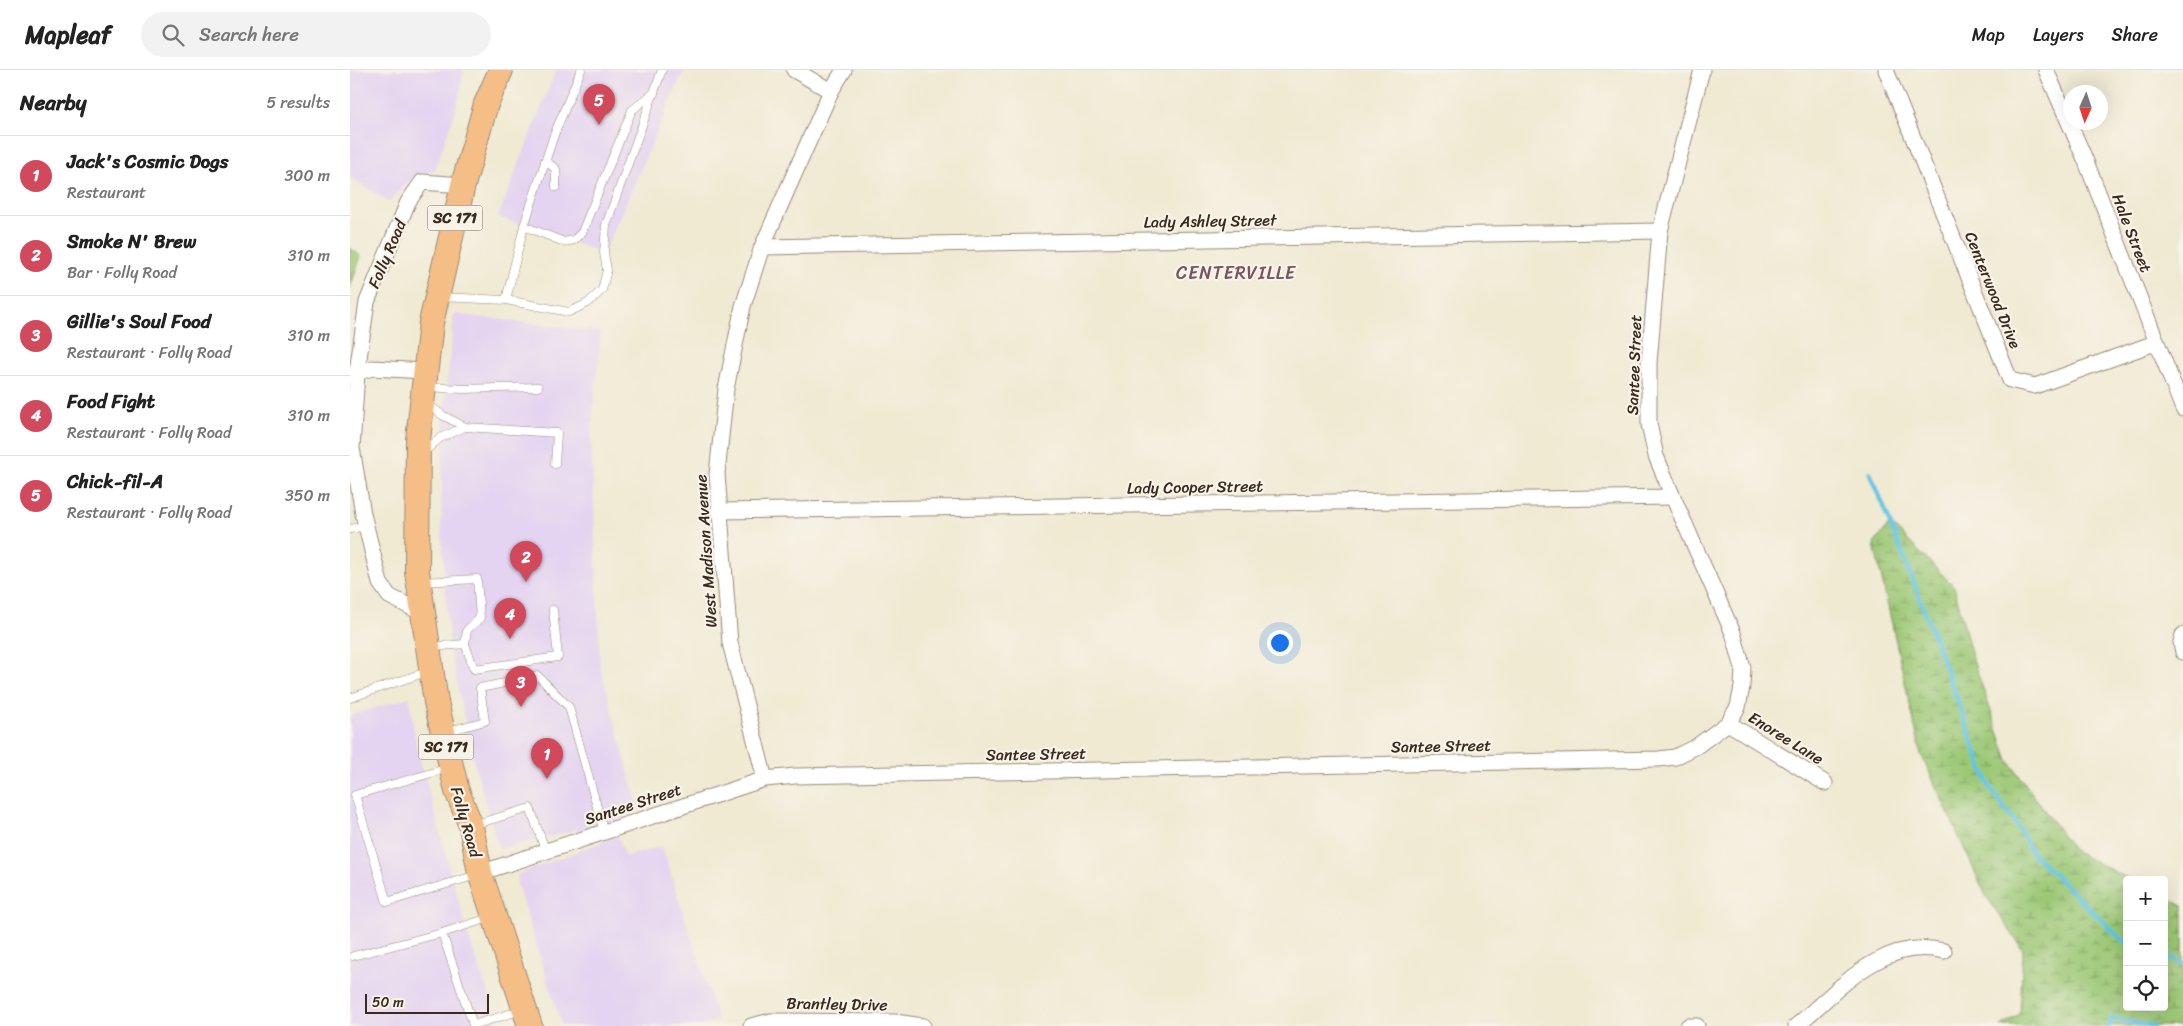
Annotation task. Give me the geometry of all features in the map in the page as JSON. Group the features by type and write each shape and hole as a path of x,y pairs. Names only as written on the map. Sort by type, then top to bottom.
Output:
{"main road":[{"name":"Folly Road","path":"501,70 486,104 463,184 436,297 423,386 416,520 418,582 429,659 443,733 457,791 471,826 480,873 527,1018"}],"street":[{"path":"794,70 831,91"},
{"name":"West Madison Avenue","path":"765,779 730,643 718,511 717,474 726,389 743,306 762,247 831,91 844,70"},
{"name":"Santee Street","path":"480,873 765,779 805,776 1659,759 1675,757 1697,746 1728,723 1738,707 1743,668 1733,633 1656,456 1649,424 1649,363 1660,230 1702,70"},
{"name":"Centerwood Drive","path":"1886,70 2010,380 2035,386 2155,343"},
{"name":"Hale Street","path":"2046,70 2085,159 2155,343 2183,408"},
{"name":"Folly Road","path":"422,613 389,596 380,582 366,526 352,448 354,373 367,302 408,202 422,182 463,184"},
{"name":"Lady Ashley Street","path":"762,247 1660,230"},
{"path":"354,373 372,368 423,386"},
{"name":"Lady Cooper Street","path":"718,511 1673,497"},
{"path":"2183,634 2181,642 2183,652"},
{"name":"Enoree Lane","path":"1728,723 1825,783"},
{"path":"1796,1026 1859,971 1895,951 1931,948 1944,951"},
{"name":"Brantley Drive","path":"751,1026 771,1021 895,1022 922,1026"},
{"path":"1688,1026 1697,1026"}],"lane":[{"path":"506,300 524,226 554,134 581,70"},
{"path":"436,297 506,300 569,312 588,303 602,290 607,270 604,253 606,225 662,70"},
{"path":"524,226 543,231 564,242 574,240 582,232 632,110 654,94"},
{"path":"545,162 556,169 556,187"},
{"path":"423,386 462,389 538,386"},
{"path":"423,386 442,415 465,427 557,433 555,464"},
{"path":"418,458 440,438 465,427"},
{"path":"350,529 366,526"},
{"path":"418,582 477,578 480,618 467,630 465,644 474,669 558,657 552,610"},
{"path":"350,698 429,659 465,644"},
{"path":"443,733 485,721 480,688 538,676 570,707 604,832"},
{"path":"451,768 355,795 387,902 480,873"},
{"path":"471,826 530,808 546,852"},
{"path":"353,956 442,933 494,916"},
{"path":"442,933 472,1026 527,1018"}],"shaded area":[{"path":"350,70 464,70 457,106 435,170 413,177 389,202 350,177"},
{"path":"556,70 684,70 604,253 498,217"},
{"path":"454,314 601,332 591,433 600,666 639,811 616,821 499,849 472,755 450,650 441,526 444,412"},
{"path":"409,697 416,744 467,932 499,1026 350,1026 350,716"},
{"path":"618,836 625,857 662,846 718,1021 700,1026 562,1026 517,884 518,874"}],"green space":[{"path":"350,248 361,256 350,288"},
{"path":"1890,523 1954,586 1972,657 2008,760 2074,851 2123,876 2123,1011 2168,1011 2168,898 2183,906 2183,1026 2001,1026 2020,1014 2023,950 1986,896 1921,754 1874,544"}],"waterway":[{"path":"1870,473 1916,588 1989,786 2018,827 2032,853 2123,940"},
{"path":"2168,956 2183,964"},
{"path":"2109,1026 2111,1019 2153,1026"}],"place":[{"name":"Chick-fil-A","path":"599,125"},
{"name":"Smoke N' Brew","path":"526,582"},
{"name":"Food Fight","path":"510,639"},
{"name":"Gillie's Soul Food","path":"521,707"},
{"name":"Jack's Cosmic Dogs","path":"547,779"}],"district":[{"name":"CENTERVILLE","path":"1236,273"}]}
